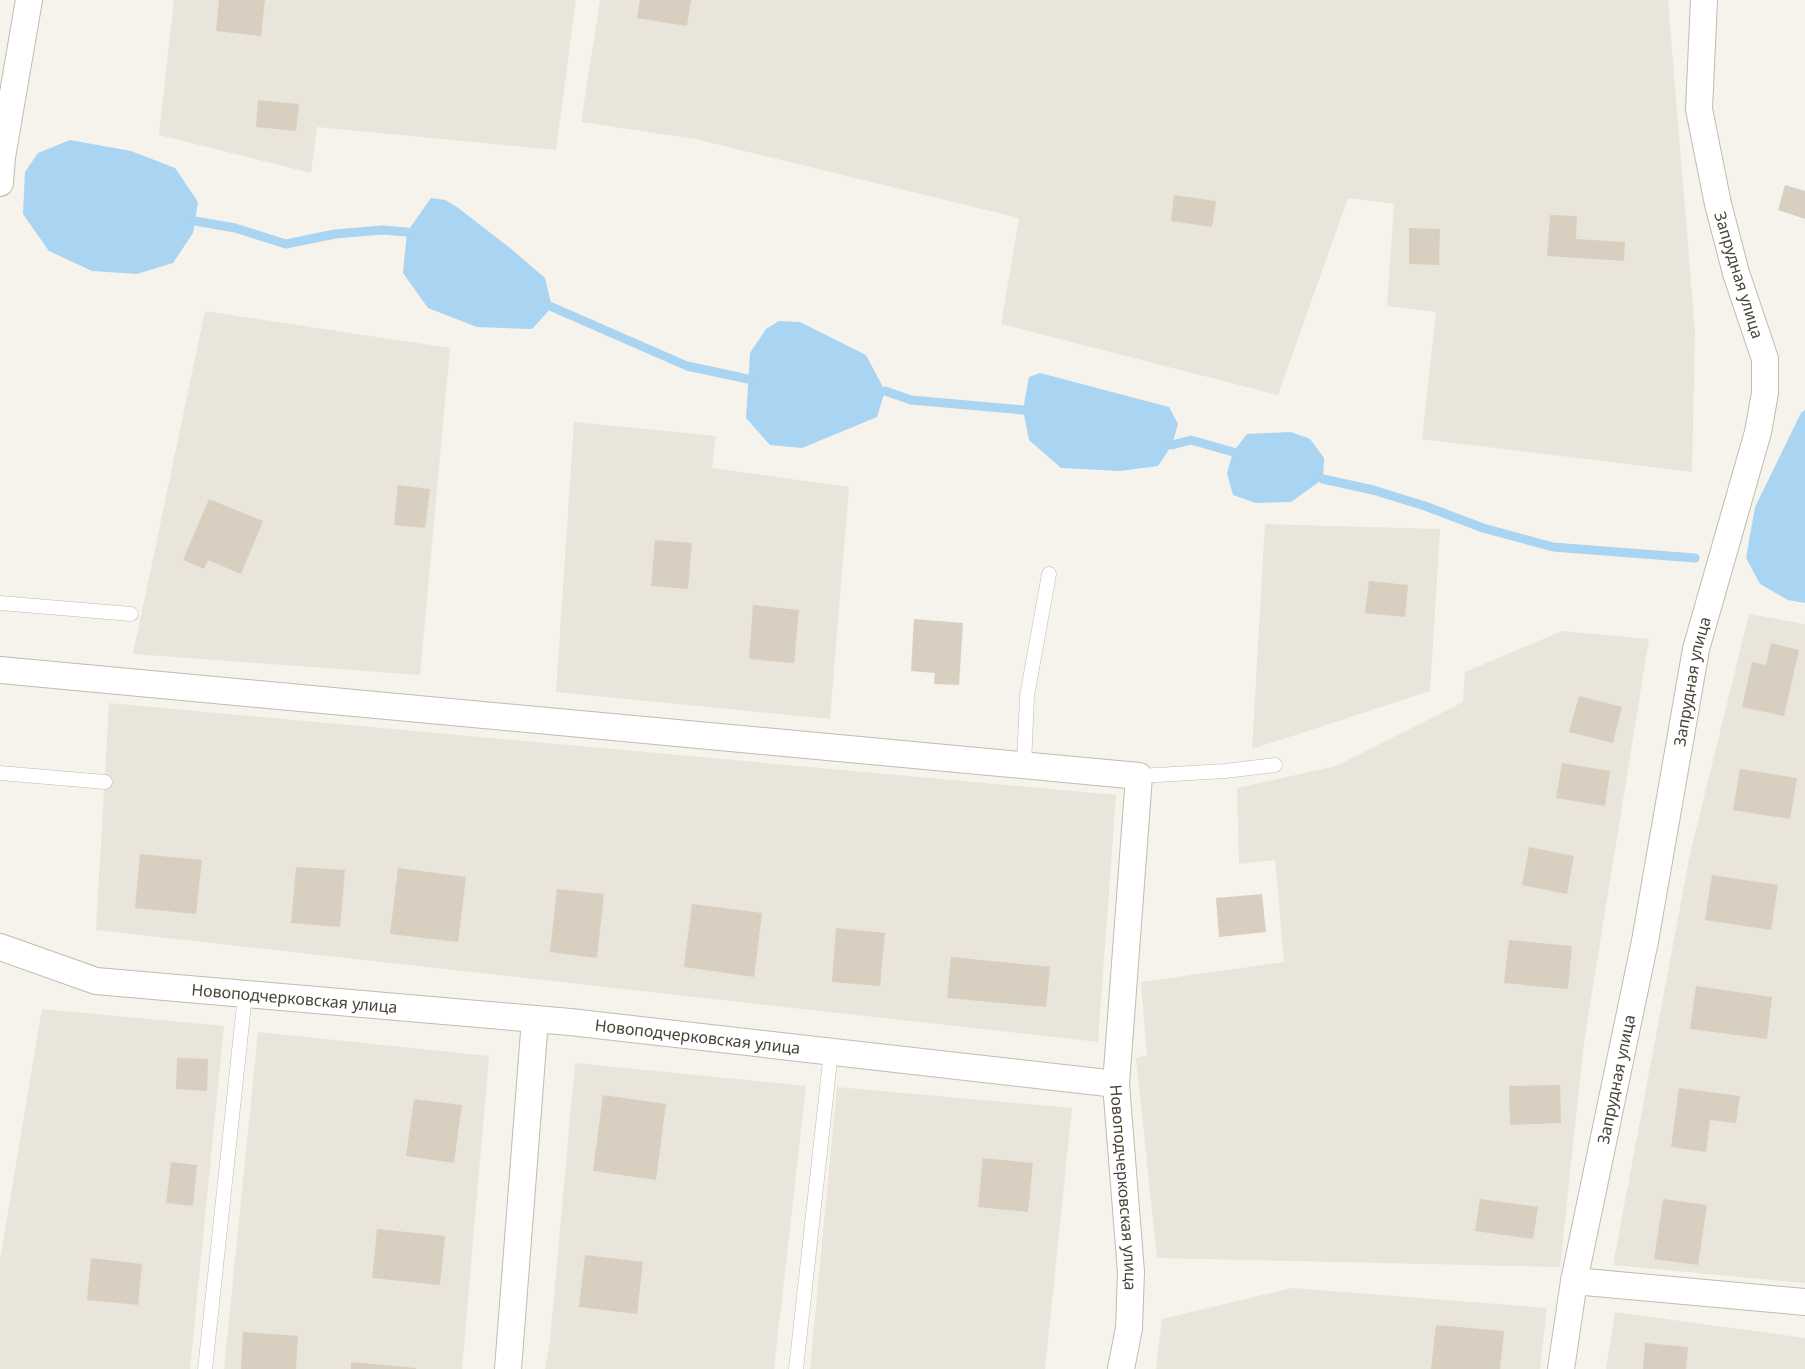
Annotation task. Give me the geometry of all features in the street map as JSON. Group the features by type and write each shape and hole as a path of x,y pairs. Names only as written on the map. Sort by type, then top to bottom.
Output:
{"street":[{"path":"0,183 2,157 29,0"},
{"name":"Запрудная улица","path":"1561,1369 1574,1281 1645,941 1696,649 1758,432 1765,393 1765,359 1736,273 1718,204 1699,109 1704,0"},
{"path":"0,670 1138,776 1116,1084"},
{"name":"Новоподчерковская улица","path":"0,947 96,981 535,1020 1116,1084 1131,1272 1129,1328 1122,1369"},
{"path":"508,1369 535,1020"},
{"path":"1574,1281 1805,1302"}],"lane":[{"path":"1024,765 1027,696 1049,574"},
{"path":"0,603 130,614"},
{"path":"1138,776 1225,771 1275,765"},
{"path":"0,773 105,782"},
{"path":"204,1369 245,995"},
{"path":"796,1369 831,1052"}],"shaded area":[{"path":"174,0 576,0 556,150 317,127 311,173 159,135"},
{"path":"600,0 1668,0 1695,332 1692,472 1422,439 1436,312 1387,306 1394,204 1348,198 1278,395 1001,324 1019,218 695,139 581,122"},
{"path":"205,311 450,348 420,675 133,654"},
{"path":"574,422 716,436 712,468 849,487 830,719 556,692"},
{"path":"1265,524 1440,529 1430,691 1252,749"},
{"path":"1749,614 1805,624 1805,1283 1613,1265 1690,854"},
{"path":"1562,631 1649,639 1584,1042 1560,1267 1157,1258 1136,1058 1147,1055 1141,982 1284,962 1275,860 1239,864 1237,788 1336,766 1463,702 1465,672"},
{"path":"109,703 1116,795 1098,1042 96,930"},
{"path":"42,1009 224,1026 190,1369 0,1369 0,1260"},
{"path":"258,1032 489,1056 462,1369 224,1369"},
{"path":"575,1063 806,1086 774,1369 545,1369 550,1340"},
{"path":"837,1087 1072,1108 1045,1369 810,1369"},
{"path":"1292,1288 1547,1308 1540,1369 1156,1369 1162,1319"},
{"path":"1615,1312 1805,1338 1805,1369 1606,1369"}],"water":[{"path":"70,140 131,151 175,168 198,202 193,233 173,263 137,274 92,271 49,251 23,214 25,172 38,153"},
{"path":"431,198 445,200 457,207 545,278 552,307 532,329 477,327 428,308 403,273 407,232"},
{"path":"779,321 800,322 866,355 885,391 877,417 802,448 770,445 746,418 750,353 766,329"},
{"path":"1040,373 1169,407 1178,424 1172,445 1158,466 1120,471 1061,468 1029,440 1023,410 1029,377"},
{"path":"1805,410 1805,603 1788,600 1760,584 1746,558 1755,507 1801,413"},
{"path":"1291,432 1310,439 1324,458 1323,479 1291,502 1256,503 1233,495 1227,473 1233,452 1247,434"}],"building":[{"path":"219,0 265,0 261,36 216,31"},
{"path":"640,0 691,0 687,26 637,18"},
{"path":"258,100 299,104 296,131 256,127"},
{"path":"1785,185 1805,191 1805,219 1778,210"},
{"path":"1174,195 1216,201 1212,227 1171,221"},
{"path":"1550,215 1577,216 1576,239 1625,242 1624,261 1547,256"},
{"path":"1409,228 1440,229 1439,265 1409,264"},
{"path":"398,485 430,489 425,528 394,525"},
{"path":"209,499 263,521 241,574 208,560 204,569 183,560"},
{"path":"655,540 692,543 688,589 651,586"},
{"path":"1369,581 1408,585 1405,617 1365,613"},
{"path":"753,605 799,610 794,663 749,659"},
{"path":"914,619 963,623 959,685 934,684 935,673 911,671"},
{"path":"1771,643 1799,650 1784,716 1742,707 1752,662 1766,665"},
{"path":"1579,696 1622,707 1613,743 1569,732"},
{"path":"1562,763 1610,771 1605,806 1556,798"},
{"path":"1740,769 1797,778 1790,819 1733,810"},
{"path":"1529,847 1574,856 1567,894 1522,885"},
{"path":"140,854 202,860 196,914 135,908"},
{"path":"296,867 345,870 340,927 291,923"},
{"path":"398,868 466,877 458,942 390,934"},
{"path":"1712,875 1778,885 1771,930 1705,920"},
{"path":"557,889 604,894 597,958 550,952"},
{"path":"1262,894 1266,932 1219,937 1216,898"},
{"path":"692,904 762,913 754,977 684,967"},
{"path":"836,928 885,933 880,986 832,982"},
{"path":"1509,940 1572,946 1568,989 1504,983"},
{"path":"951,957 1050,967 1046,1007 947,998"},
{"path":"1696,986 1772,997 1767,1039 1690,1029"},
{"path":"177,1058 208,1059 207,1091 176,1089"},
{"path":"1560,1085 1561,1123 1510,1125 1509,1086"},
{"path":"1679,1088 1740,1096 1736,1123 1710,1120 1706,1152 1671,1147"},
{"path":"603,1095 666,1104 656,1180 593,1171"},
{"path":"414,1099 462,1105 454,1163 406,1156"},
{"path":"983,1158 1033,1163 1028,1212 978,1207"},
{"path":"171,1162 197,1165 193,1206 166,1203"},
{"path":"1480,1199 1538,1207 1533,1239 1475,1231"},
{"path":"1663,1199 1707,1205 1698,1265 1654,1259"},
{"path":"377,1229 445,1236 440,1285 372,1278"},
{"path":"585,1255 643,1262 637,1314 579,1307"},
{"path":"91,1258 142,1264 138,1305 87,1300"},
{"path":"1436,1325 1504,1331 1500,1369 1431,1369"},
{"path":"243,1332 298,1336 296,1369 241,1369"},
{"path":"1645,1343 1688,1347 1686,1369 1643,1369"},
{"path":"351,1362 416,1368 416,1369 351,1369"}],"waterway":[{"path":"195,221 235,228 286,244 335,234 382,230 407,232"},
{"path":"552,307 687,366 748,379"},
{"path":"885,391 911,400 1023,410"},
{"path":"1172,445 1191,440 1233,452"},
{"path":"1323,479 1373,490 1425,506 1483,528 1553,547 1695,558"}]}
